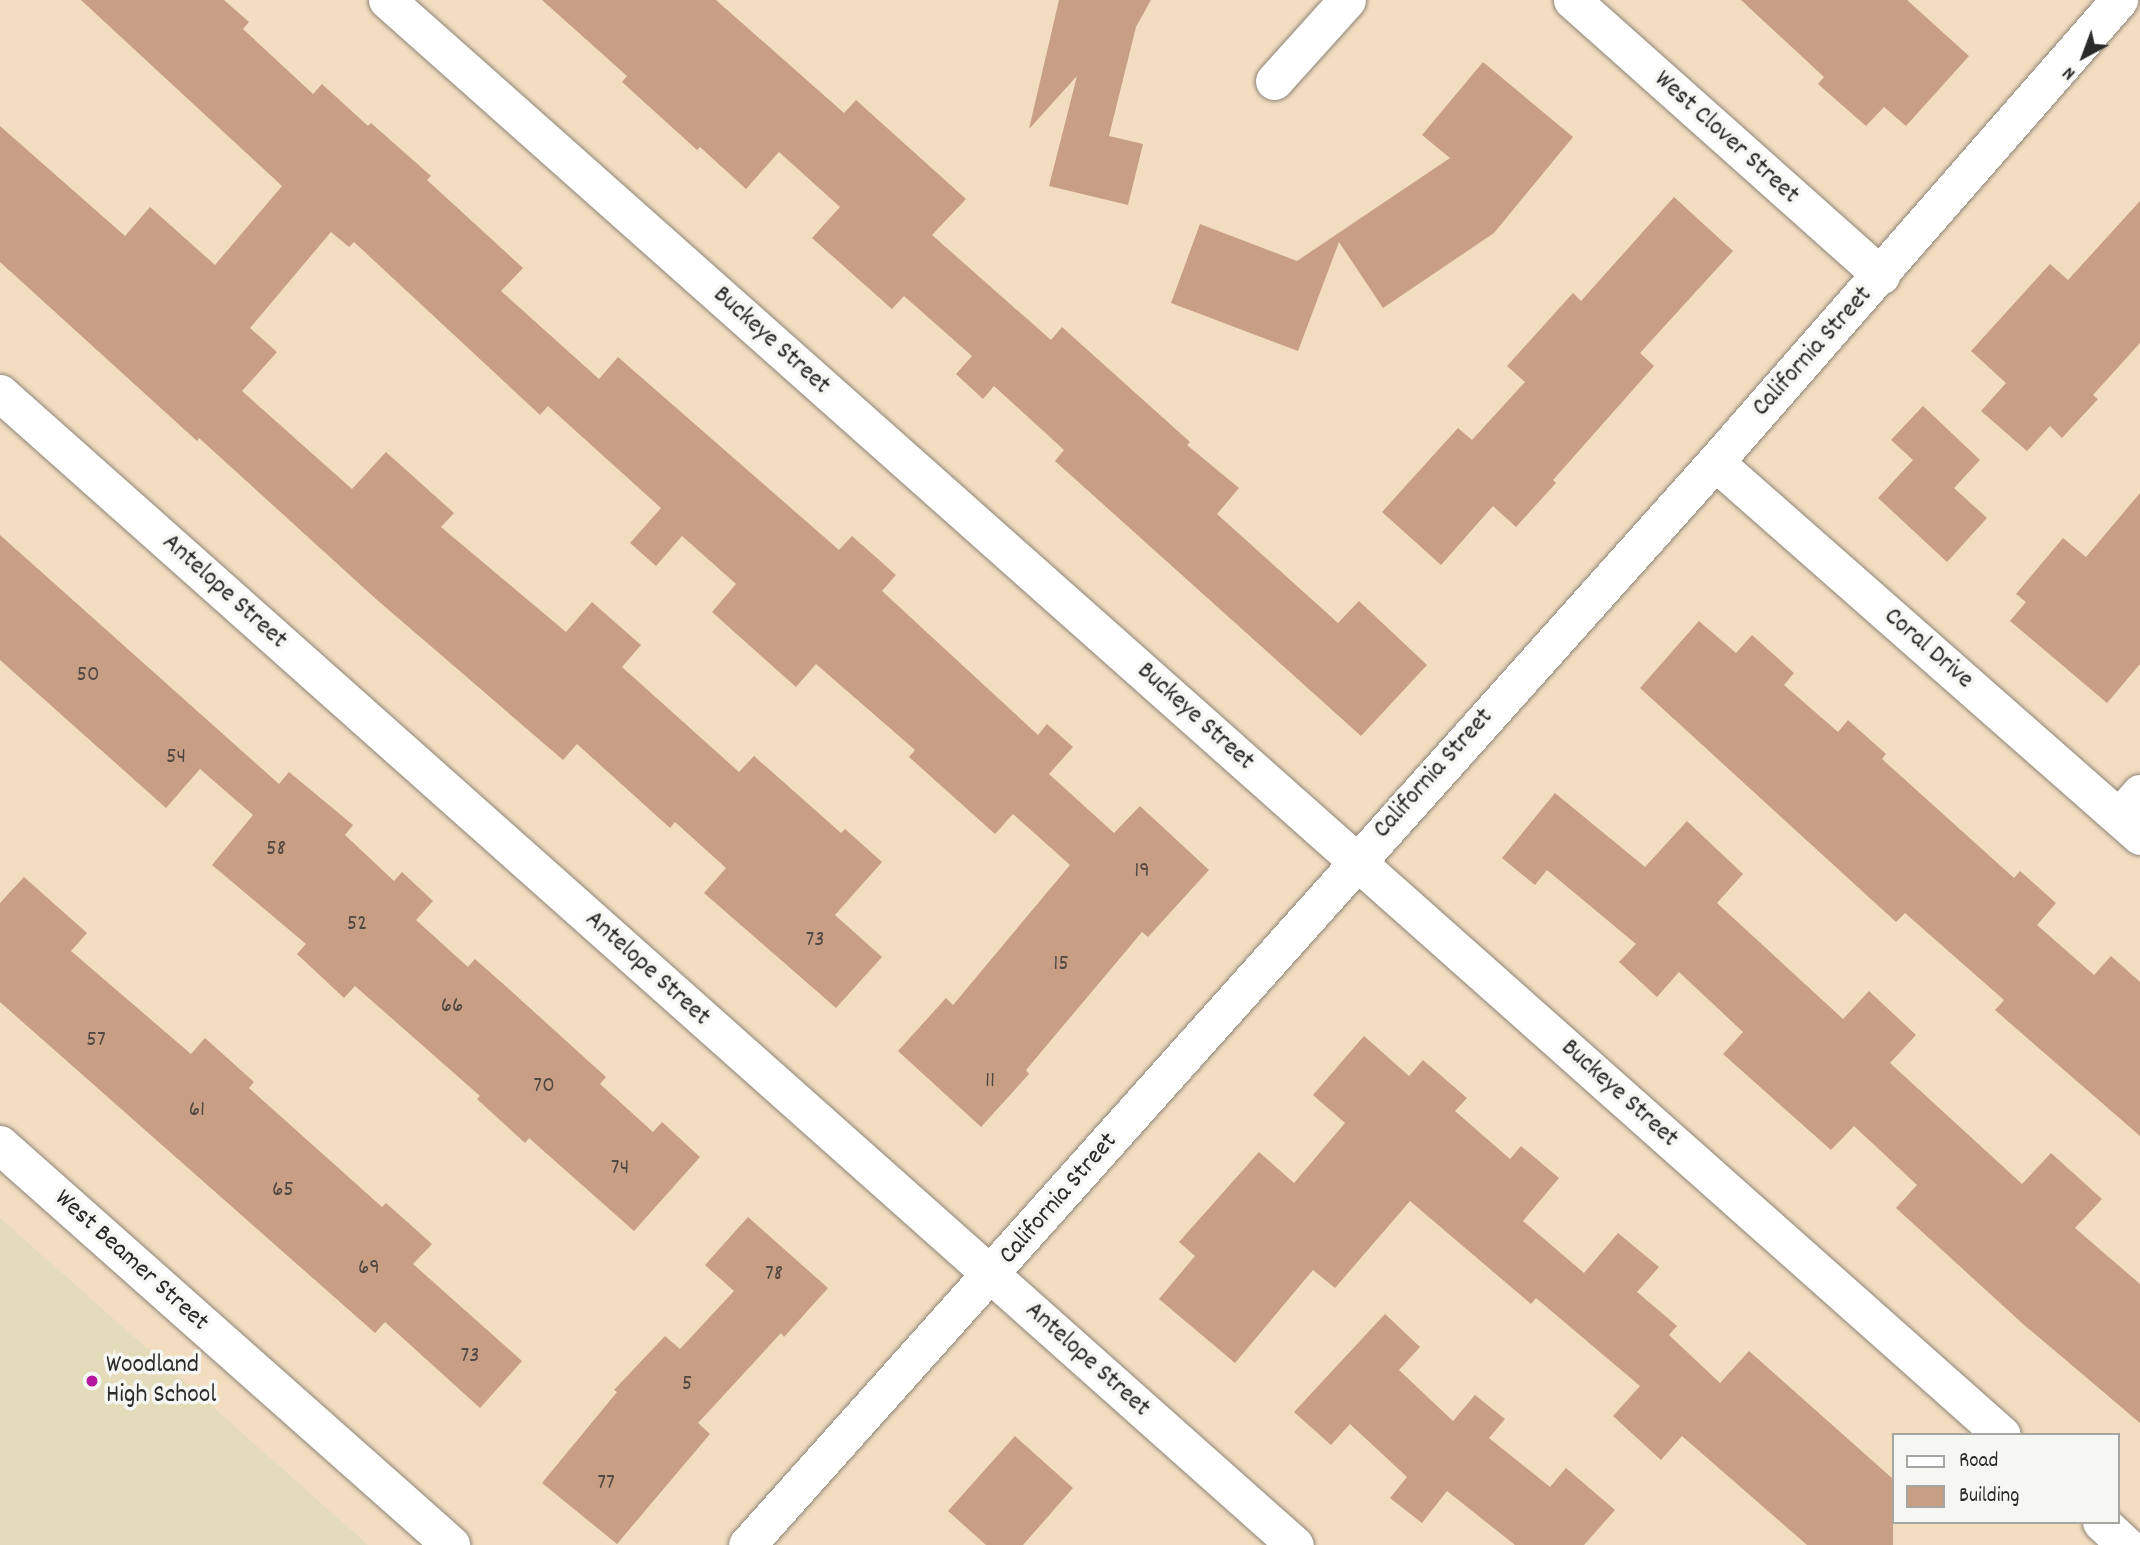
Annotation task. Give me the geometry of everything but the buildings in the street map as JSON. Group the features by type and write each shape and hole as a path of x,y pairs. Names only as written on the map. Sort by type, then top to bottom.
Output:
{"street":[{"name":"Buckeye Street","path":"387,0 2000,1433"},
{"path":"1275,80 1348,0"},
{"name":"West Clover Street","path":"1572,0 1881,275"},
{"name":"California Street","path":"747,1545 1715,462 2119,0"},
{"name":"Antelope Street","path":"0,393 1295,1545"},
{"name":"Coral Drive","path":"1715,462 2133,816"},
{"name":"West Beamer Street","path":"0,1145 451,1545"},
{"path":"2103,1524 2126,1545"}],"shaded area":[{"name":"Woodland High School","path":"0,1218 368,1545 0,1545"}],"place":[{"name":"Woodland High School","path":"92,1381"}]}
